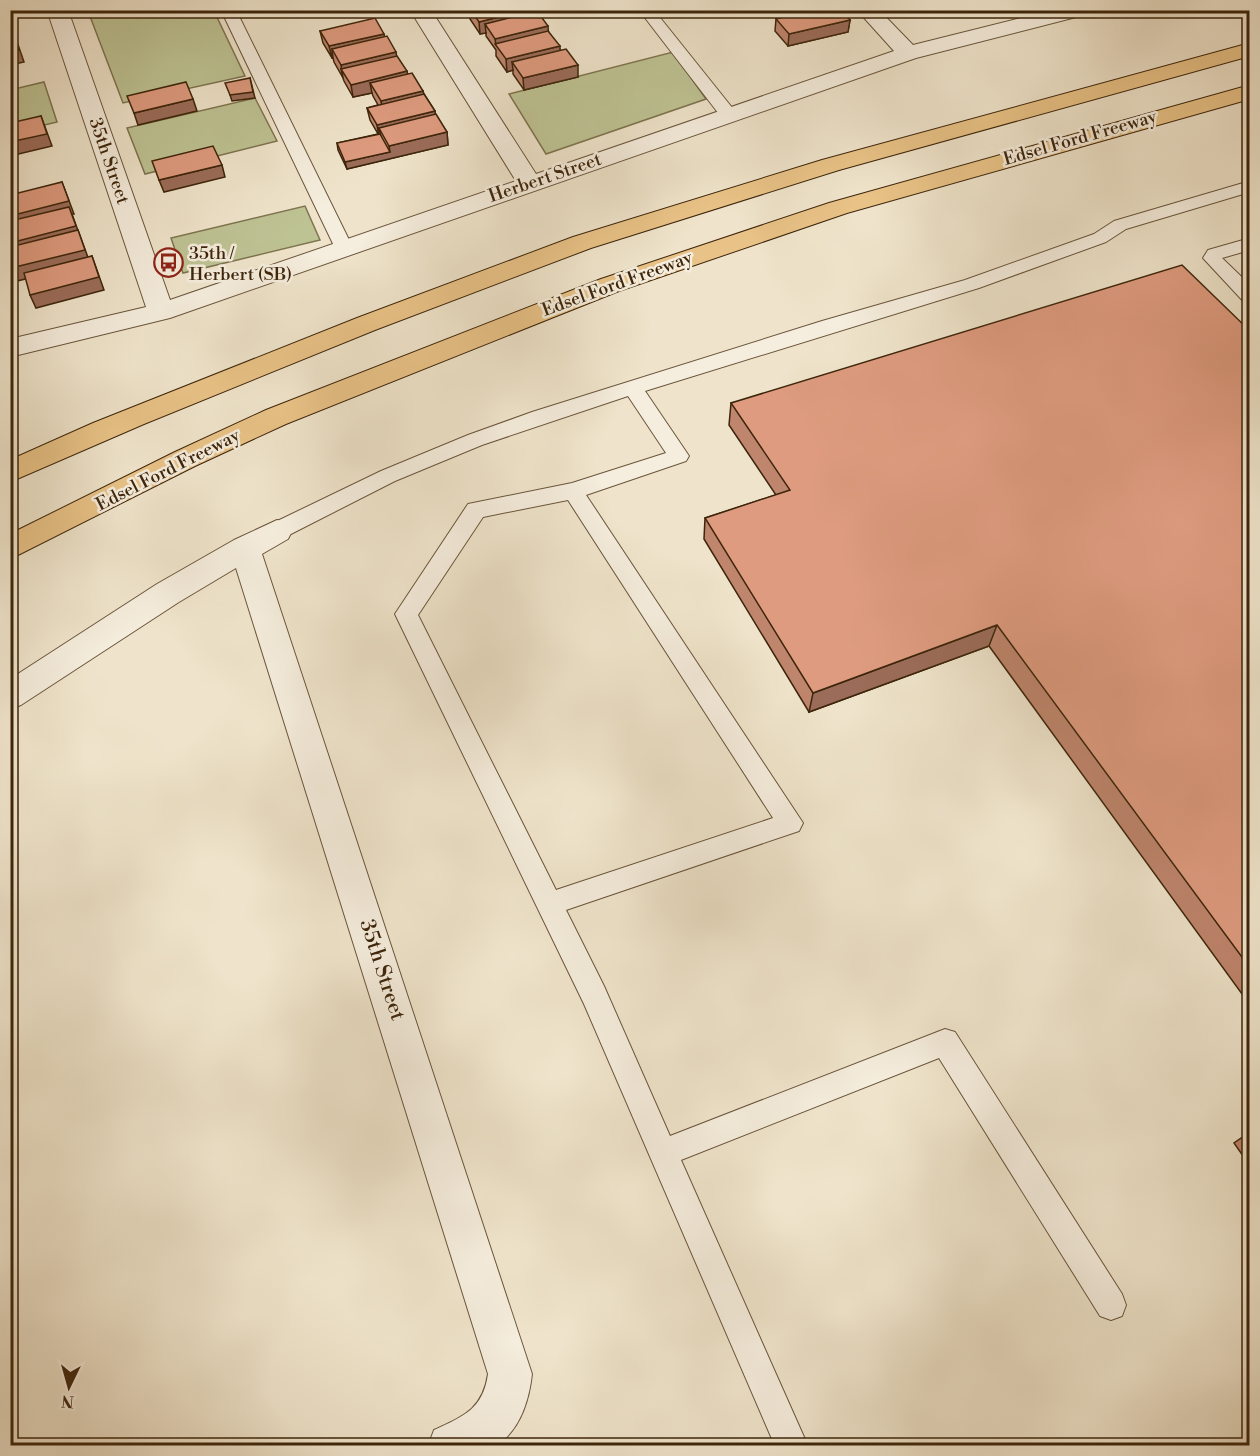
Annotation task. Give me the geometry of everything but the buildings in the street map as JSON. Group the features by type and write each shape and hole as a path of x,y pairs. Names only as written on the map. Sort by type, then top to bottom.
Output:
{"highway":[{"name":"Edsel Ford Freeway","path":"10,472 63,446 344,332 564,249 691,207 958,129 1249,49"},
{"name":"Edsel Ford Freeway","path":"10,548 185,459 276,417 610,285 849,204 1250,92"}],"street":[{"name":"35th Street","path":"57,10 161,312"},
{"path":"420,10 530,184"},
{"path":"867,10 908,53"},
{"name":"Herbert Street","path":"10,348 161,312 908,53 1081,10"},
{"path":"10,696 168,593 277,531"},
{"name":"35th Street","path":"245,548 510,1374 509,1394 499,1415 483,1430 450,1446"}],"lane":[{"path":"228,10 344,248"},
{"path":"646,10 728,114"},
{"path":"277,531 388,476 475,440 632,387 972,284 1100,238 1120,225 1250,186"},
{"path":"1250,244 1214,254 1212,258 1250,297"},
{"path":"632,387 679,456 573,491 476,510 406,614 594,995 792,1446"},
{"path":"549,904 790,823 573,491"},
{"path":"663,1153 945,1042 1111,1305"}],"green space":[{"path":"88,11 214,11 245,76 123,103"},
{"path":"673,52 706,99 546,154 509,94"},
{"path":"44,82 57,122 11,133 10,90"},
{"path":"255,98 277,141 145,174 127,128"},
{"path":"305,206 320,240 183,273 171,238"}],"place":[{"name":"35th / Herbert (SB)","path":"168,263"}]}
